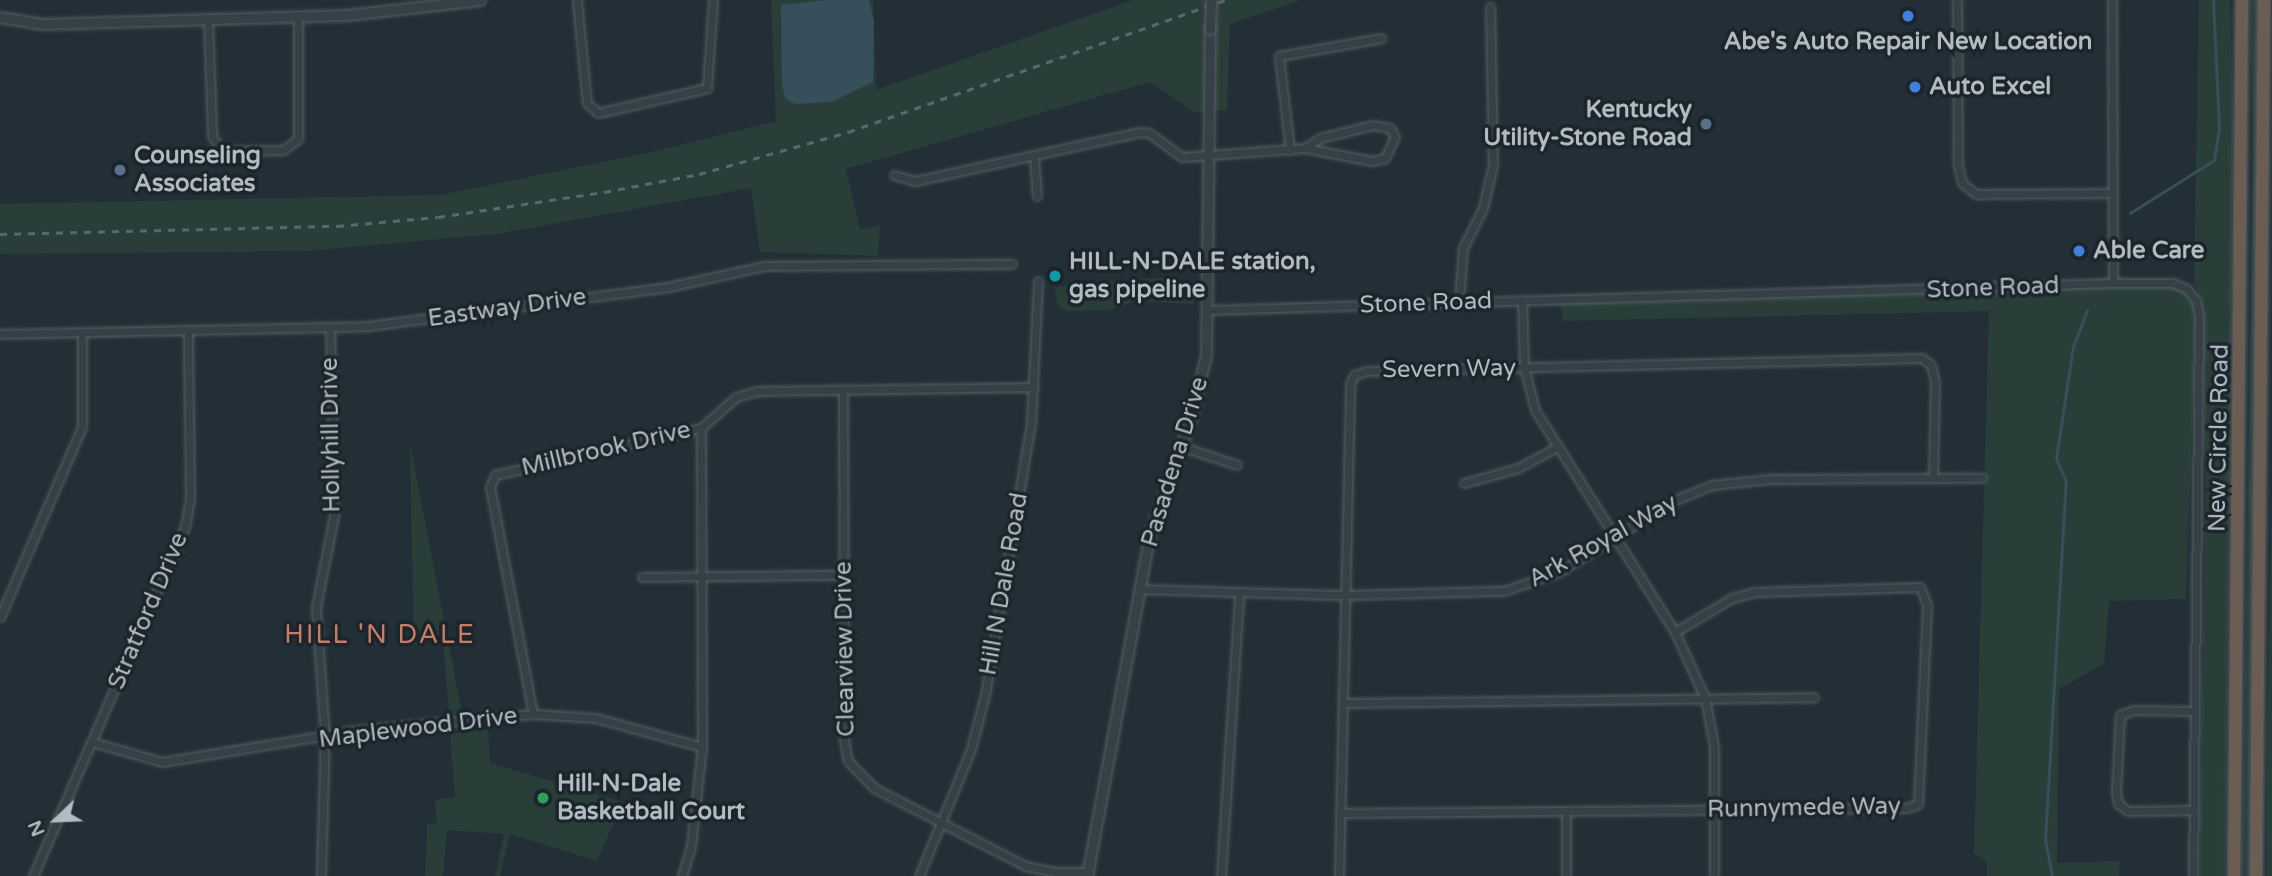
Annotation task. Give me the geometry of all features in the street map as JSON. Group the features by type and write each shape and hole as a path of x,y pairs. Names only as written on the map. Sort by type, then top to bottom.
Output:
{"highway":[{"name":"New Circle Road","path":"2234,876 2242,0"},
{"name":"New Circle Road","path":"2256,876 2264,0"}],"street":[{"path":"380,0 382,12"},
{"path":"0,17 42,24 299,16 382,12 480,0"},
{"path":"577,0 587,103 598,113 707,88 713,0"},
{"name":"Pasadena Drive","path":"1088,874 1152,527 1203,377 1208,310 1211,0"},
{"path":"1957,0 1962,183 1976,194 2112,193"},
{"path":"2112,0 2113,283"},
{"path":"1460,301 1463,248 1483,208 1493,164 1490,7"},
{"path":"208,19 212,135 220,149 283,150 298,139 299,16"},
{"path":"1290,150 1279,57 1381,38"},
{"path":"894,175 915,181 1139,132 1149,133 1182,157 1209,158 1306,148 1372,162 1385,159 1395,137 1390,128 1373,125 1320,138 1306,148"},
{"path":"1034,156 1037,196"},
{"name":"Eastway Drive","path":"0,334 330,328 641,291 764,266 1012,264"},
{"name":"Hill N Dale Road","path":"919,876 942,823 982,707 1034,387 1038,281"},
{"name":"Stone Road","path":"1208,310 2113,283 2180,285 2191,293 2197,306 2193,876"},
{"path":"1522,300 1524,367 1531,403 1675,632 1705,698 1714,746 1714,876"},
{"name":"Hollyhill Drive","path":"321,876 324,737 316,607 334,516 330,328"},
{"name":"Stratford Drive","path":"33,876 189,511 188,331"},
{"path":"0,617 82,427 82,332"},
{"name":"Severn Way","path":"1339,876 1350,384 1354,375 1367,371 1922,358 1931,365 1935,382 1933,477"},
{"name":"Millbrook Drive","path":"533,714 491,480 500,472 701,428 745,394 1034,387"},
{"name":"Clearview Drive","path":"843,390 844,739 848,761 874,788 1034,869 1088,874"},
{"path":"682,876 691,846 702,747 701,428"},
{"path":"1181,446 1237,465"},
{"path":"1464,483 1518,468 1557,447"},
{"name":"Ark Royal Way","path":"1139,589 1239,594 1346,595 1514,589 1559,572 1673,501 1724,482 1982,478"},
{"path":"642,577 844,575"},
{"name":"Runnymede Way","path":"1340,813 1907,808 1917,804 1925,596 1912,586 1772,589 1732,598 1675,632"},
{"path":"1221,876 1239,594"},
{"path":"1344,703 1814,697"},
{"path":"2194,711 2122,712 2117,726 2116,779 2118,804 2125,810 2194,810"},
{"name":"Maplewood Drive","path":"92,742 162,762 324,737 533,714 596,718 702,747"},
{"path":"1566,812 1566,876"}],"green space":[{"path":"771,0 873,0 876,90 1133,0 1301,0 1230,24 1227,110 1196,113 1150,82 846,169 860,229 880,225 878,256 760,252 751,188 497,234 306,251 0,254 0,204 440,195 652,152 776,121"},
{"path":"2199,0 2230,0 2233,114 2225,876 2199,876 2206,479 2201,299 2194,283"},
{"path":"2250,0 2258,0 2251,876 2242,876 2253,153"},
{"path":"1169,278 1197,282 1193,304 1136,301 1109,310 1067,311 1058,306 1055,291 1055,287 1091,282"},
{"path":"2148,283 2187,289 2196,301 2186,599 2109,601 2104,663 2059,689 2057,863 2120,861 2119,876 1987,876 1987,862 1974,853 1989,311 1563,321 1560,299"},
{"path":"410,444 462,713 449,714 443,639 414,645"},
{"path":"2272,492 2272,876 2267,876 2267,742"},
{"path":"488,729 490,763 623,802 597,861 510,834 500,876 495,876 504,834 447,830 443,876 425,876 427,824 437,823 435,800 455,797 450,734"}],"water":[{"path":"826,0 869,0 874,21 873,82 831,102 795,104 785,98 782,84 781,5"}],"waterway":[{"path":"2130,213 2214,160 2219,127 2213,0"},
{"path":"2052,876 2045,841 2066,482 2056,459 2073,347 2087,311"}],"railway":[{"path":"0,234 337,226 438,217 604,192 699,174 848,132 1225,0"}],"place":[{"name":"Abe's Auto Repair New Location","path":"1908,16"},
{"name":"Auto Excel","path":"1915,87"},
{"name":"Kentucky Utility-Stone Road","path":"1706,124"},
{"name":"Counseling Associates","path":"120,170"},
{"name":"Able Care","path":"2079,251"},
{"name":"HILL-N-DALE station, gas pipeline","path":"1055,276"},
{"name":"Hill-N-Dale Basketball Court","path":"543,798"}],"district":[{"name":"HILL 'N DALE","path":"380,635"}]}
